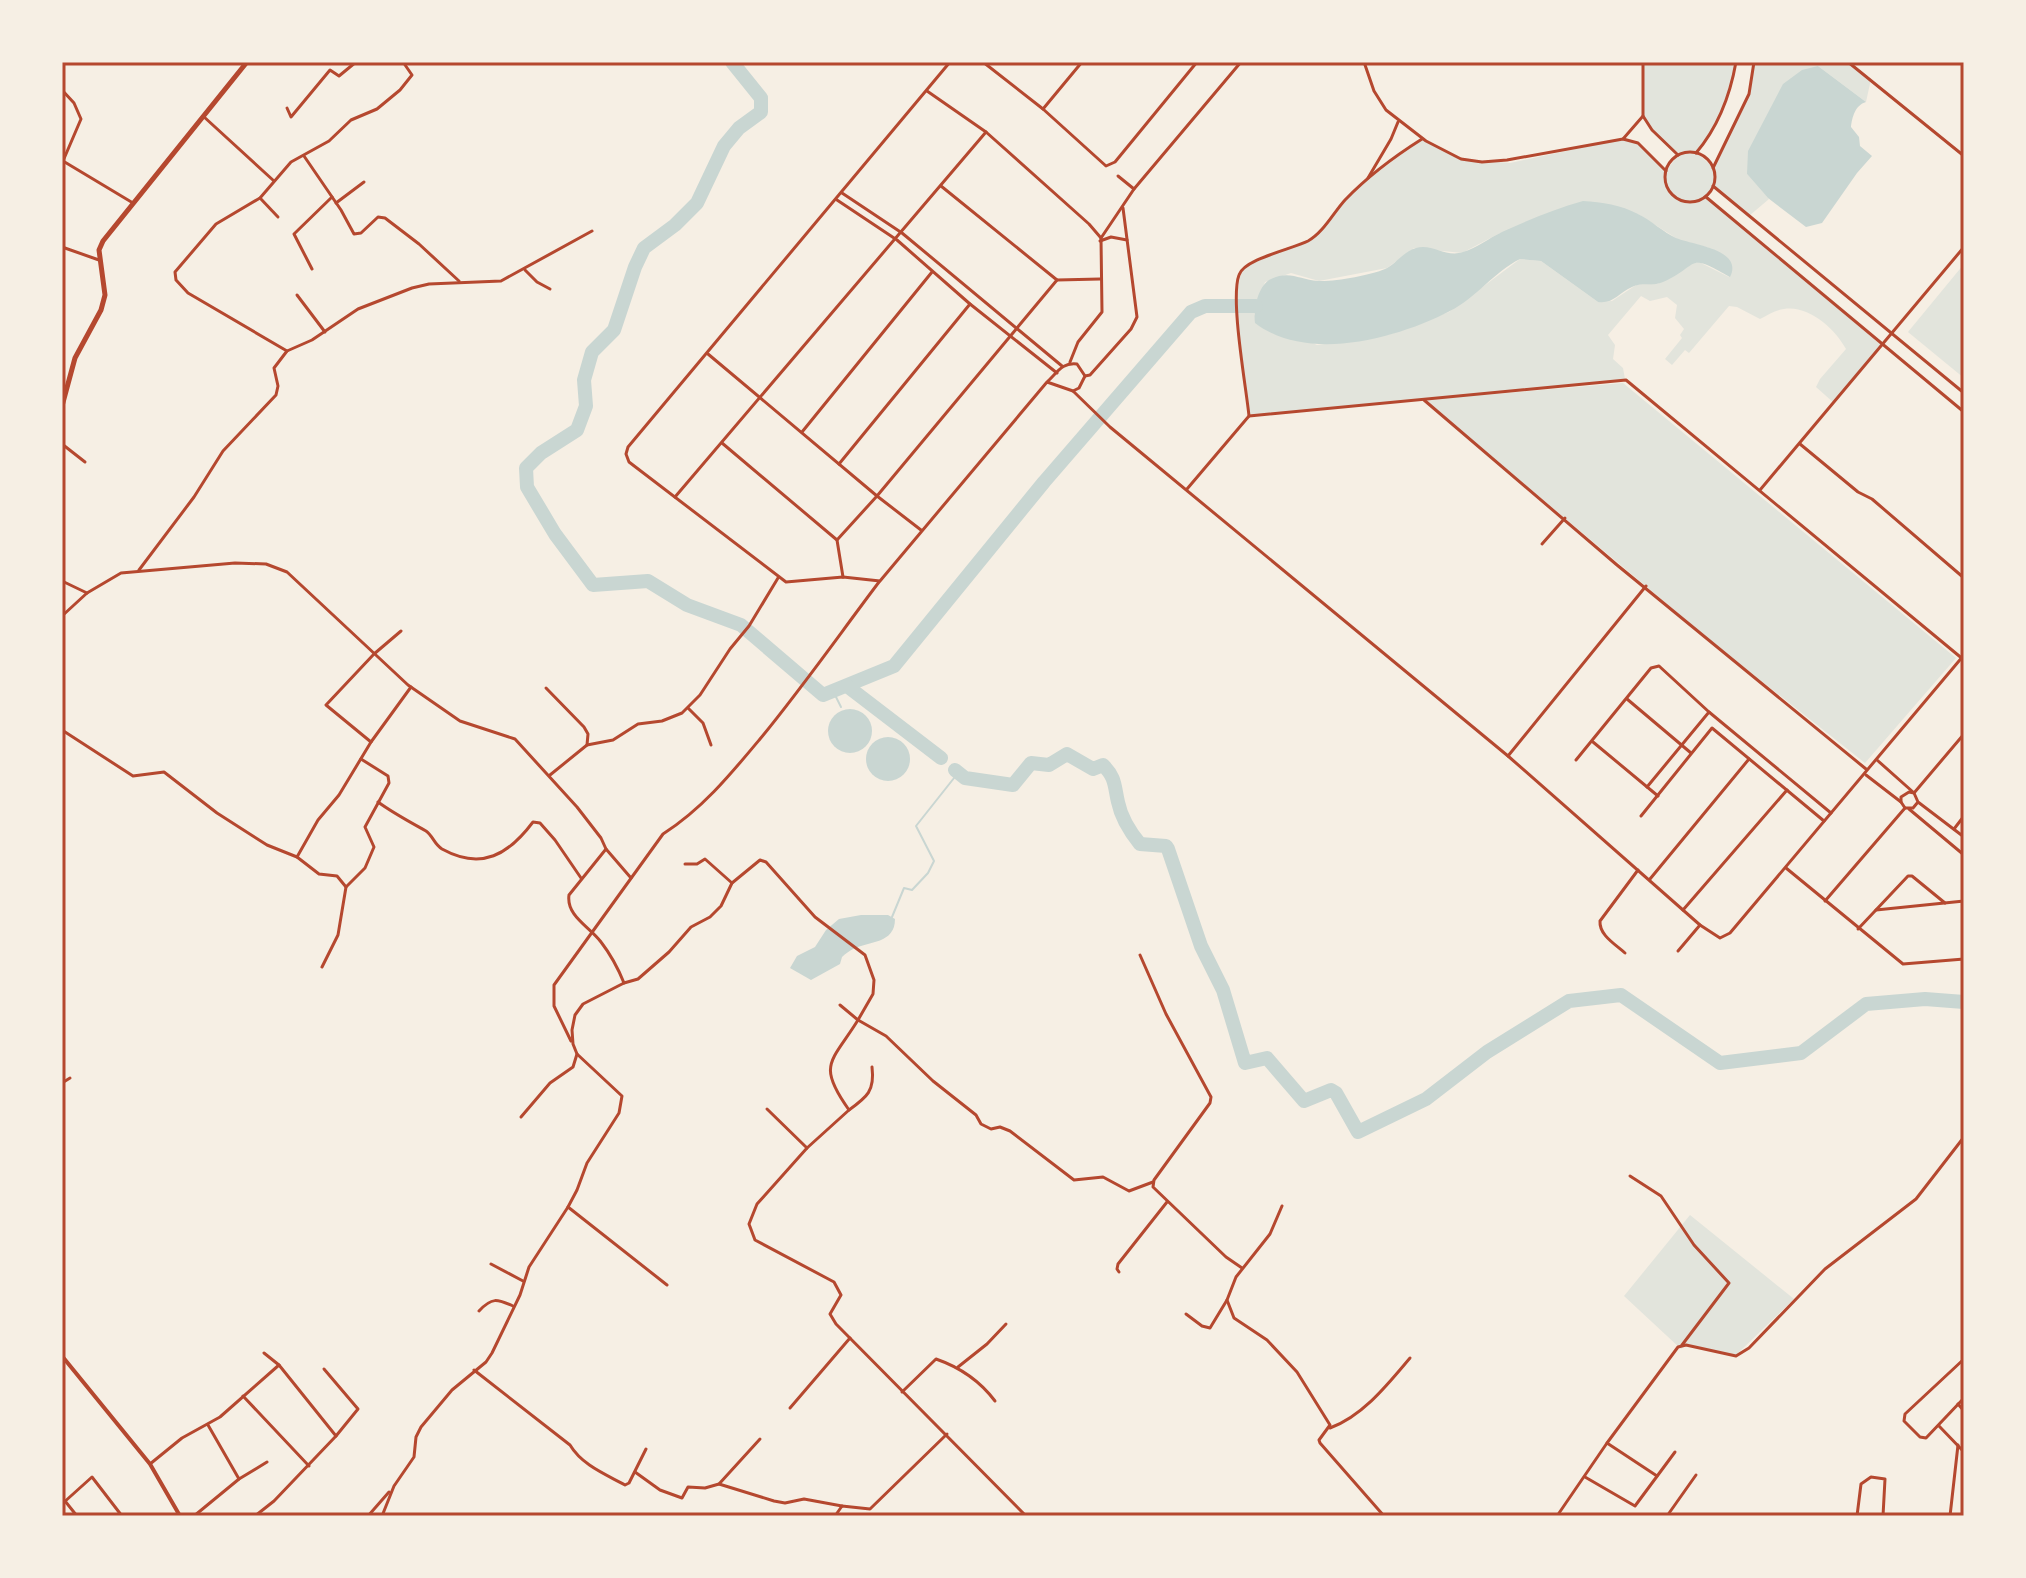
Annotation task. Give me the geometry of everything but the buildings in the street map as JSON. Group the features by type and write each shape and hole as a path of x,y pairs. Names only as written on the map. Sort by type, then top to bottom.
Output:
{"main road":[{"path":"62,405 75,358 101,310 105,295 99,260 103,241 247,62"}],"street":[{"path":"287,108 291,117 330,70 339,76 356,62"},
{"path":"287,351 188,293 174,276 216,224 260,198 291,162 329,141 351,120 377,109 400,90 412,75 403,62"},
{"path":"880,581 843,577 790,583 778,578 629,462 626,454 628,447 950,62"},
{"path":"983,62 1043,109 1103,165 1112,165 1197,62"},
{"path":"1043,109 1082,62"},
{"path":"1100,240 1134,189 1241,62"},
{"path":"1364,62 1374,91 1386,110 1422,139 1461,159 1482,162 1571,150 1623,139 1638,143 1666,171"},
{"path":"1643,62 1643,116 1652,130 1678,155"},
{"path":"1696,153 1721,116 1736,62"},
{"path":"1713,168 1704,156 1696,153 1678,155 1666,171 1667,188 1679,200 1696,202 1706,197 1713,186 1713,168 1749,94 1754,62"},
{"path":"1848,62 1964,156"},
{"path":"62,90 74,103 81,119 63,161 133,203"},
{"path":"368,1516 414,1457 416,1437 421,1427 492,1353 529,1267 568,1207 587,1163 619,1113 622,1102 619,1091 577,1054 554,1006 554,985 663,834 683,821 716,791 804,686 921,530 1047,382 1069,363 1078,342 1102,312 1100,240 1089,224 986,132 927,91"},
{"path":"202,116 274,181"},
{"path":"1623,139 1643,116"},
{"path":"1366,181 1398,122"},
{"path":"675,498 986,132"},
{"path":"1249,416 1237,316 1237,284 1242,268 1313,238 1366,181 1422,139"},
{"path":"304,156 356,235 378,217 385,218 461,282"},
{"path":"1118,176 1134,189"},
{"path":"336,203 364,182"},
{"path":"941,186 1057,280 1100,279"},
{"path":"1713,186 1964,393"},
{"path":"842,193 902,233 1062,366"},
{"path":"312,269 294,234 332,197"},
{"path":"1706,197 1964,412"},
{"path":"260,198 278,217"},
{"path":"836,200 897,240 970,304 1057,373"},
{"path":"1073,391 1131,329 1137,317 1123,208"},
{"path":"138,570 194,497 223,451 276,395 278,386 274,368 287,351 325,332 358,309 412,288 501,281 592,231"},
{"path":"1100,240 1111,237 1127,240"},
{"path":"62,247 99,260"},
{"path":"1760,490 1964,247"},
{"path":"525,270 550,289"},
{"path":"802,432 932,272"},
{"path":"837,540 1057,280"},
{"path":"297,295 325,332"},
{"path":"839,464 970,304"},
{"path":"708,354 921,530"},
{"path":"1069,363 1082,369 1085,376"},
{"path":"1047,382 1073,391 1106,423 1508,756 1700,925 1720,938 1726,937 1786,868 1963,658 1626,380 1249,416 1187,489"},
{"path":"1424,400 1964,855"},
{"path":"722,443 837,540 843,577"},
{"path":"62,444 85,462"},
{"path":"1800,444 1858,492 1872,499 1964,578"},
{"path":"1542,544 1565,518"},
{"path":"62,616 108,579 138,570 235,563 266,564 287,572 411,686 460,721 515,739 550,775 631,878"},
{"path":"550,775 587,745 613,740 638,724 674,717 688,707 749,626 778,578"},
{"path":"62,581 87,593"},
{"path":"1508,756 1646,586"},
{"path":"371,742 326,705 374,654 401,631"},
{"path":"1576,760 1651,668 1659,666 1709,712 1831,813"},
{"path":"297,857 318,820 339,795 371,742 411,686"},
{"path":"546,688 584,727 588,734 587,745"},
{"path":"1627,699 1691,753"},
{"path":"688,707 703,723 711,745"},
{"path":"1647,787 1709,712"},
{"path":"1641,816 1712,728 1824,821"},
{"path":"62,730 133,776 164,772 217,813 267,845 297,857 319,874 337,876 346,887"},
{"path":"1901,802 1904,793 1914,793 1964,734"},
{"path":"1591,742 1658,796"},
{"path":"322,967 338,935 346,887 365,868 374,847 374,842 364,831 389,778 360,759"},
{"path":"1650,880 1749,759"},
{"path":"1877,760 1914,793 1918,802 1964,837"},
{"path":"1771,777 1778,769"},
{"path":"1683,910 1787,790"},
{"path":"378,802 430,834 434,843 445,851 484,859 503,853 516,844 533,822 540,823 581,879"},
{"path":"1825,901 1907,808 1918,802"},
{"path":"1954,829 1964,816"},
{"path":"606,849 569,895 568,903 617,966 624,983"},
{"path":"685,864 697,864 705,859 732,883"},
{"path":"573,1044 575,1015 583,1004 638,979 669,952 691,927 710,917 721,906 732,883 760,860 766,862 815,917 865,955 874,980 873,994 829,1068 831,1082 849,1110"},
{"path":"1786,868 1903,964 1964,959"},
{"path":"1625,953 1599,927 1600,921 1638,870"},
{"path":"1858,929 1908,876 1945,903"},
{"path":"1875,910 1964,901"},
{"path":"1678,951 1700,925"},
{"path":"1140,955 1166,1014 1211,1097 1210,1103 1153,1182 1154,1190 1242,1268"},
{"path":"840,1005 886,1036 987,1128 1000,1127 1010,1131 1074,1180 1103,1177 1129,1191 1153,1182"},
{"path":"521,1117 550,1083 573,1067 577,1054"},
{"path":"872,1067 874,1082 868,1097 807,1148 757,1204 749,1224 755,1240 834,1282 841,1295 830,1316 1026,1516"},
{"path":"62,1083 70,1078"},
{"path":"767,1109 807,1148"},
{"path":"1682,1345 1726,1356 1736,1356 1749,1348 1825,1269 1916,1199 1964,1137"},
{"path":"1557,1516 1607,1443 1729,1283 1694,1245 1661,1196 1630,1176"},
{"path":"1119,1272 1118,1264 1167,1202"},
{"path":"1186,1314 1210,1328 1242,1268 1270,1234 1282,1206"},
{"path":"568,1207 667,1285"},
{"path":"491,1264 524,1281"},
{"path":"479,1311 495,1299 514,1306"},
{"path":"1227,1300 1234,1318 1267,1340 1297,1372 1330,1428"},
{"path":"958,1367 1006,1324"},
{"path":"790,1408 850,1337"},
{"path":"264,1353 279,1365 336,1436"},
{"path":"62,1356 150,1464 180,1516"},
{"path":"1384,1516 1319,1440 1330,1428 1370,1401 1410,1358"},
{"path":"902,1392 936,1359 958,1367 995,1401"},
{"path":"1964,1359 1903,1418 1904,1421 1924,1439 1964,1398"},
{"path":"150,1464 182,1438 208,1425 279,1365"},
{"path":"255,1516 309,1466 358,1409 324,1369"},
{"path":"474,1370 570,1445 577,1456 625,1485 629,1483 646,1449"},
{"path":"243,1396 309,1466"},
{"path":"1958,1404 1964,1411"},
{"path":"208,1425 239,1479"},
{"path":"1938,1425 1964,1452"},
{"path":"719,1484 785,1503 804,1499 870,1509 947,1434"},
{"path":"635,1472 660,1490 681,1499 688,1487 705,1488 719,1484 760,1439"},
{"path":"1607,1443 1658,1477"},
{"path":"1950,1516 1958,1445"},
{"path":"1584,1476 1635,1506 1675,1452"},
{"path":"194,1516 239,1479 267,1462"},
{"path":"1667,1516 1696,1475"},
{"path":"77,1516 63,1502 92,1477 122,1516"},
{"path":"1857,1516 1861,1484 1871,1477 1885,1479 1883,1516"},
{"path":"382,1516 394,1486"},
{"path":"835,1516 842,1506"}],"shaded area":[{"path":"1643,62 1736,62 1723,110 1697,153 1713,167 1749,94 1754,62 1848,62 1871,79 1866,102 1818,66 1747,174 1769,199 1749,216 1713,186 1706,197 1881,345 1834,403 1816,387 1846,349 1828,326 1812,315 1784,309 1760,319 1729,306 1689,353 1685,350 1672,365 1665,359 1682,338 1680,335 1684,329 1675,318 1677,305 1667,297 1650,301 1641,296 1608,335 1615,345 1613,359 1623,368 1625,379 1484,395 1623,383 1956,658 1865,763 1716,645 1424,400 1249,416 1237,316 1237,295 1245,266 1313,238 1366,181 1422,139 1461,159 1510,163 1623,139 1638,143 1666,171 1678,155 1652,130 1643,116","holes":["1638,214 1679,240 1713,249 1729,277 1699,262 1658,284 1636,285 1612,301 1598,302 1541,261 1520,259 1449,312 1391,334 1317,345 1254,315 1265,282 1291,273 1319,281 1387,268 1414,248 1462,253 1500,233"]},
{"path":"1818,66 1866,102 1857,109 1851,127 1859,137 1860,146 1872,156 1822,223 1806,227 1768,198 1747,174 1748,151 1783,84 1802,70"},
{"path":"1583,201 1625,208 1676,238 1723,254 1730,260 1730,277 1706,264 1694,263 1663,282 1635,286 1612,300 1598,302 1541,261 1520,259 1450,311 1378,338 1325,344 1300,342 1276,335 1255,323 1260,292 1266,282 1278,276 1318,281 1343,279 1385,269 1416,248 1463,252 1522,223"},
{"path":"1964,264 1964,378 1908,332"},
{"path":"850,709 865,716 872,731 865,746 850,753 835,746 828,731 835,716"},
{"path":"888,737 903,744 910,759 903,774 888,781 873,774 866,759 873,744"},
{"path":"888,915 895,919 894,927 886,937 852,950 842,957 840,964 811,980 790,968 797,956 815,947 826,930 839,919"},
{"path":"1690,1215 1794,1299 1735,1356 1688,1344 1681,1349 1624,1296"}],"waterway":[{"path":"732,62 761,98 761,112 739,128 724,146 697,203 675,225 644,248 614,330 592,352 584,380 586,406 577,430 541,453 526,468 527,487 555,534 593,585 648,581 687,605 741,625 823,695 894,666 1044,482 1191,312 1205,306 1256,306"},
{"path":"847,686 941,758"},
{"path":"833,691 841,707"},
{"path":"955,770 965,778 1013,785 1031,763 1049,765 1067,754 1093,769 1103,765 1112,778 1121,813 1140,844 1166,846 1168,849 1201,946 1223,990 1245,1063 1267,1058 1304,1101 1331,1090 1336,1093 1358,1132 1426,1099 1487,1052 1569,1001 1621,995 1720,1063 1801,1053 1866,1004 1925,999 1964,1002"},
{"path":"892,917 904,888 912,890 928,873 934,861 916,826 958,773"}]}
